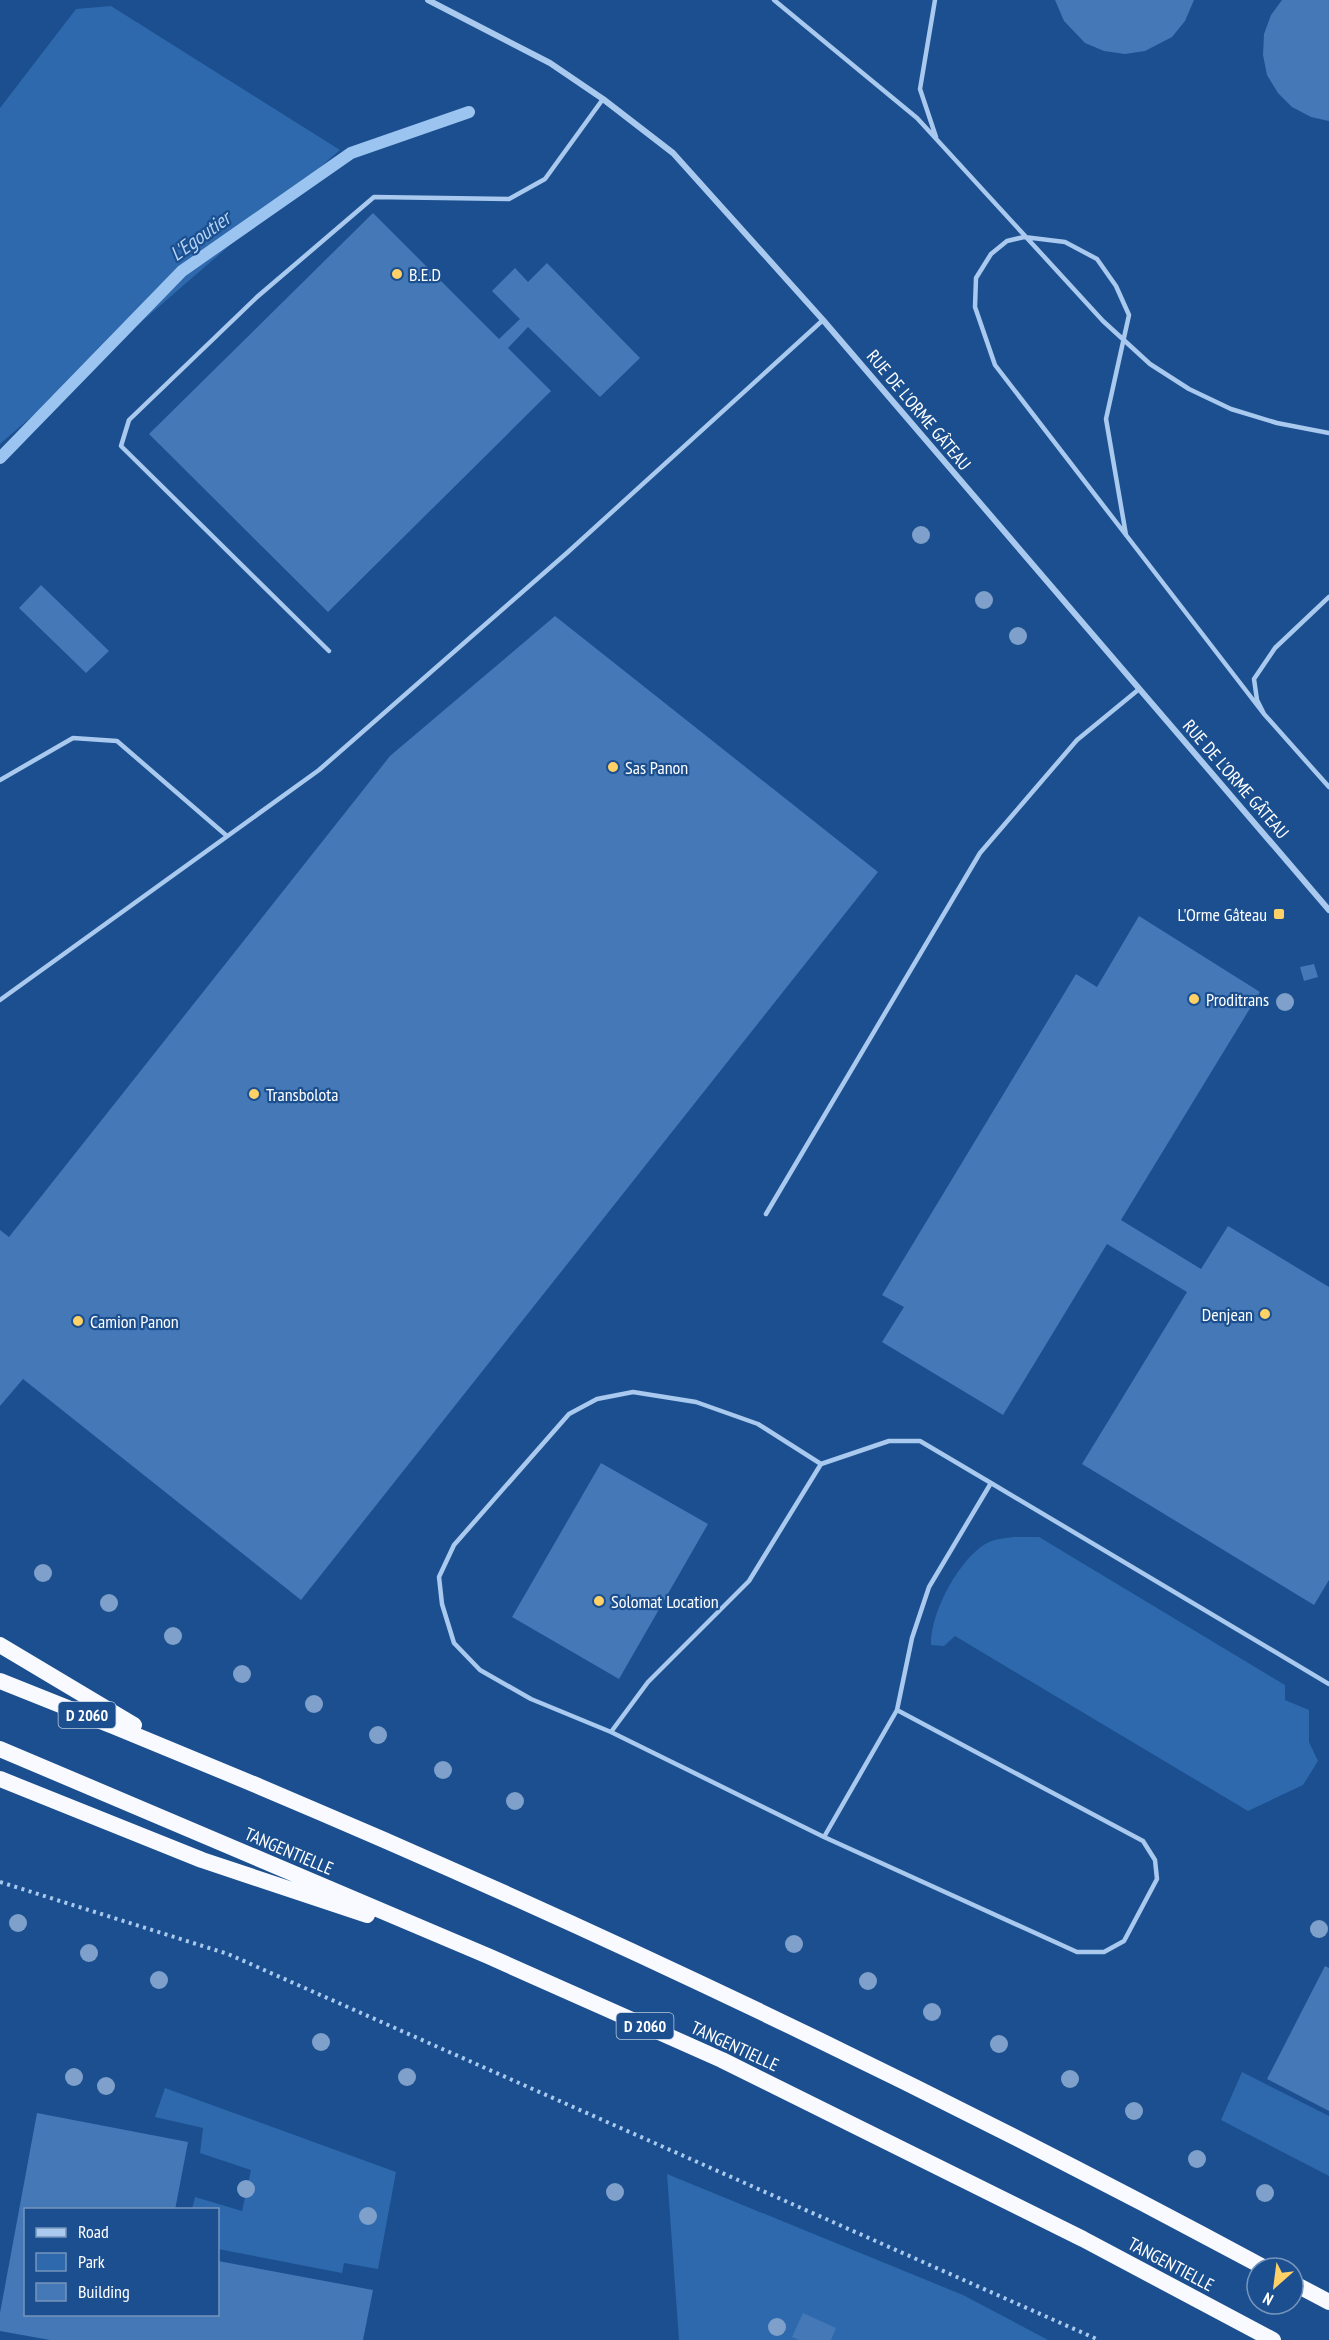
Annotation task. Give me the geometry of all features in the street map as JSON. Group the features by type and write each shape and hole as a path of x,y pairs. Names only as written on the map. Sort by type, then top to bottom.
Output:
{"highway":[{"path":"0,1645 173,1749"},
{"name":"D 2060","path":"0,1681 173,1749 556,1917 793,2026 1080,2169 1245,2257"},
{"name":"TANGENTIELLE","path":"0,1749 488,1956 722,2060 1083,2239 1273,2340"},
{"path":"0,1779 202,1860 488,1956"},
{"path":"1305,2289 1329,2302"}],"street":[{"name":"RUE DE L'ORME GÂTEAU","path":"428,0 550,63 603,99 673,153 823,320 1329,910"}],"lane":[{"path":"774,0 917,118 1024,237 1123,340 1150,364 1179,383 1231,410 1276,423 1329,432"},
{"path":"935,0 920,89 924,110 938,141"},
{"path":"329,651 121,446 129,420 257,297 374,198 509,199 545,179 603,99"},
{"path":"1126,535 1106,419 1129,315 1116,286 1097,259 1065,243 1024,237 1007,241 991,254 976,278 975,307 995,365 1126,535 1264,714 1329,787"},
{"path":"0,1000 319,770 628,498 823,320"},
{"path":"1264,714 1257,700 1254,679 1275,648 1329,597"},
{"path":"766,1214 980,853 1077,740 1138,690"},
{"path":"0,780 73,738 117,741 227,836"},
{"path":"821,1464 758,1424 696,1402 633,1392 597,1399 569,1414 454,1545 439,1577 442,1604 454,1643 480,1670 531,1699 610,1732 824,1838 1077,1952 1104,1952 1124,1941 1157,1879 1155,1860 1143,1841 897,1710"},
{"path":"610,1732 648,1682 749,1581 821,1464 889,1441 920,1441 1329,1683"},
{"path":"824,1838 897,1710 912,1638 928,1587 991,1483"}],"path":[{"path":"0,1882 228,1953 1098,2340"}],"green space":[{"path":"111,6 340,150 0,444 0,108 76,9"},
{"path":"1013,1537 1039,1537 1285,1685 1285,1700 1309,1710 1309,1742 1318,1761 1303,1785 1248,1811 955,1636 944,1646 931,1645 932,1632 941,1602 958,1572 978,1549 989,1542"},
{"path":"1242,2072 1329,2116 1329,2176 1221,2120"},
{"path":"165,2088 396,2172 378,2269 344,2263 342,2273 219,2249 219,2208 192,2208 195,2197 242,2211 251,2170 200,2153 203,2128 155,2117"},
{"path":"667,2174 963,2295 1048,2340 679,2340"}],"building":[{"path":"1055,0 1194,0 1185,21 1172,37 1145,51 1125,54 1104,51 1085,43 1064,21"},
{"path":"1282,0 1329,0 1329,121 1311,117 1292,107 1278,93 1267,75 1263,55 1264,34 1271,15"},
{"path":"373,213 499,339 520,319 492,291 515,268 528,282 547,263 640,358 600,397 528,327 508,348 551,391 328,612 149,434"},
{"path":"41,585 109,651 86,673 19,608"},
{"path":"555,616 878,872 301,1600 23,1379 0,1406 0,1230 9,1237 390,756"},
{"path":"1139,916 1260,992 1121,1220 1201,1269 1228,1226 1329,1287 1329,1580 1314,1605 1082,1464 1187,1292 1107,1244 1003,1415 882,1342 904,1307 882,1295 1076,974 1097,987"},
{"path":"1314,964 1318,977 1304,981 1300,967"},
{"path":"601,1463 708,1524 619,1679 512,1617"},
{"path":"1325,1966 1329,1968 1329,2111 1267,2079"},
{"path":"37,2113 188,2142 175,2208 24,2208 24,2316 219,2316 219,2261 373,2290 363,2340 50,2340 0,2331 0,2313"},
{"path":"803,2313 836,2328 831,2340 799,2340 792,2337"}],"waterway":[{"name":"L'Egoutier","path":"0,458 182,271 351,153 469,112"}],"place":[{"name":"B.E.D","path":"397,274"},
{"name":"Sas Panon","path":"613,767"},
{"name":"L'Orme Gâteau","path":"1279,914"},
{"name":"Proditrans","path":"1194,999"},
{"name":"Transbolota","path":"254,1094"},
{"name":"Denjean","path":"1265,1314"},
{"name":"Camion Panon","path":"78,1321"},
{"name":"Solomat Location","path":"599,1601"}]}
